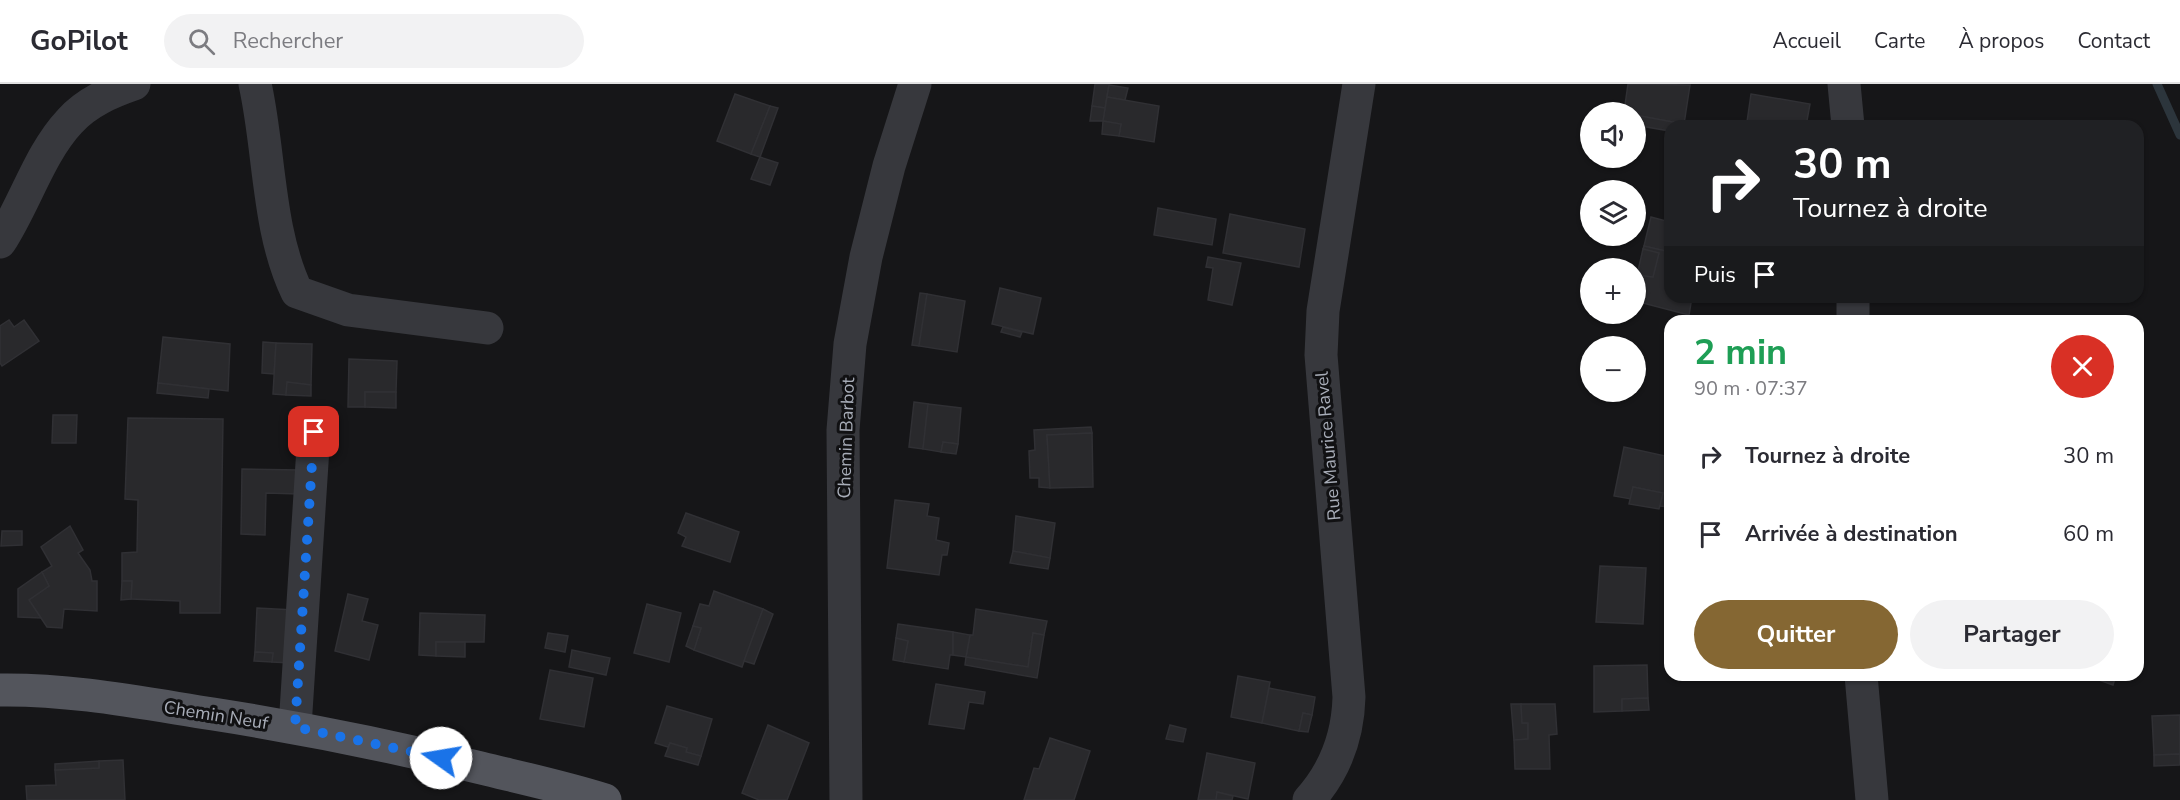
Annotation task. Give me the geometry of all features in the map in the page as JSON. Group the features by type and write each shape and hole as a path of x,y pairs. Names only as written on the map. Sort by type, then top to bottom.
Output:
{"main road":[{"name":"Chemin Neuf","path":"0,690 83,694 295,727 418,752 605,800"}],"street":[{"path":"0,242 54,141 70,120 111,92 134,84"},
{"path":"255,84 286,270 297,292 348,310 487,328"},
{"name":"Chemin Barbot","path":"846,800 843,430 850,344 866,257 889,166 915,84"},
{"name":"Rue Maurice Ravel","path":"1310,800 1326,777 1340,748 1348,723 1349,698 1321,355 1323,311 1359,84"},
{"path":"1844,84 1847,120"},
{"path":"295,727 314,432"},
{"path":"1862,681 1872,800"}],"building":[{"path":"1095,84 1109,84 1105,108 1092,106"},
{"path":"1628,84 1690,85 1685,120 1664,120 1646,117 1646,102 1625,102"},
{"path":"1109,85 1128,88 1125,100 1107,97"},
{"path":"735,94 770,106 751,154 717,141"},
{"path":"1751,94 1810,104 1807,120 1747,120"},
{"path":"1107,97 1159,106 1154,142 1119,136 1121,124 1103,121"},
{"path":"770,106 778,108 760,157 751,154"},
{"path":"1092,106 1105,108 1103,121 1090,121"},
{"path":"1646,117 1664,120 1664,130 1646,127"},
{"path":"1103,121 1121,124 1119,136 1102,134"},
{"path":"760,157 778,163 770,185 751,179"},
{"path":"1158,208 1216,219 1212,245 1154,235"},
{"path":"1230,214 1305,229 1299,267 1223,253"},
{"path":"1651,217 1664,220 1664,251 1644,246 1646,246"},
{"path":"1644,246 1664,251 1664,303 1691,303 1689,315 1646,304 1646,276 1653,277 1659,253 1643,249"},
{"path":"1643,249 1659,253 1653,277 1646,276 1646,258 1641,258"},
{"path":"1208,257 1241,263 1232,305 1208,300 1213,268 1206,267"},
{"path":"1000,288 1041,298 1033,334 992,324"},
{"path":"920,293 927,294 919,346 912,345"},
{"path":"927,294 965,301 957,352 919,346"},
{"path":"9,320 14,327 24,320 39,341 2,366 0,363 0,326"},
{"path":"1003,327 1022,332 1020,337 1001,332"},
{"path":"163,337 230,344 228,391 158,383"},
{"path":"263,342 276,343 274,374 262,373"},
{"path":"276,343 312,344 311,385 287,382 286,395 273,394"},
{"path":"349,359 397,361 396,392 365,392 365,407 348,407"},
{"path":"287,382 311,385 311,396 286,395"},
{"path":"158,383 209,389 208,398 157,393"},
{"path":"365,392 396,392 396,408 365,407"},
{"path":"914,402 928,404 923,449 909,447"},
{"path":"928,404 961,408 958,444 943,442 941,452 923,449"},
{"path":"53,415 77,415 76,443 52,443"},
{"path":"128,418 223,419 220,613 180,613 180,601 131,599 132,581 122,581 122,553 137,552 138,500 125,499"},
{"path":"1091,427 1092,433 1047,435 1050,488 1039,487 1039,478 1030,478 1029,451 1035,450 1034,430"},
{"path":"1092,433 1093,487 1050,488 1047,435"},
{"path":"943,442 958,444 956,454 941,452"},
{"path":"1624,447 1664,456 1664,506 1660,506 1663,493 1633,487 1631,499 1614,496"},
{"path":"242,469 299,470 299,494 266,493 265,535 241,534"},
{"path":"1633,487 1663,493 1659,509 1629,504"},
{"path":"895,500 929,504 927,516 939,518 936,540 949,543 947,555 942,555 939,575 887,568"},
{"path":"686,513 739,532 730,562 682,546 686,537 678,533"},
{"path":"1016,516 1055,523 1050,558 1013,551"},
{"path":"70,526 83,550 78,553 90,570 92,581 97,581 97,611 64,609 62,628 47,627 29,600 49,586 42,572 52,566 41,547"},
{"path":"2,531 22,531 22,545 1,546"},
{"path":"1013,551 1050,558 1048,569 1010,563"},
{"path":"1600,566 1646,568 1643,624 1596,622"},
{"path":"42,572 49,586 29,600 41,618 18,617 18,589"},
{"path":"122,581 132,581 131,599 121,600"},
{"path":"714,591 763,609 742,667 694,650 701,628 693,626 700,604 709,606"},
{"path":"348,594 368,599 362,621 378,625 369,660 335,651"},
{"path":"647,604 681,613 669,662 634,653"},
{"path":"257,608 294,610 291,663 272,662 273,653 255,652"},
{"path":"763,609 773,614 754,664 744,661"},
{"path":"976,609 1047,621 1044,635 1033,633 1028,667 966,657 970,635 973,635"},
{"path":"420,613 485,615 484,642 436,642 436,656 419,655"},
{"path":"898,624 953,632 953,655 950,655 948,669 904,662 908,641 896,638"},
{"path":"693,626 701,628 694,650 686,646"},
{"path":"953,632 970,635 966,657 953,655"},
{"path":"548,633 568,636 565,652 545,648"},
{"path":"1033,633 1044,635 1037,678 965,665 966,657 1028,667"},
{"path":"896,638 908,641 904,662 893,660"},
{"path":"436,642 465,642 465,657 436,656"},
{"path":"572,650 610,658 606,675 569,667"},
{"path":"255,652 273,653 272,662 254,661"},
{"path":"1647,665 1648,698 1622,699 1622,711 1594,712 1594,666"},
{"path":"550,670 593,678 584,727 540,719"},
{"path":"1238,676 1270,682 1262,723 1231,717"},
{"path":"2102,681 2114,681 2113,685"},
{"path":"936,684 985,692 983,704 969,702 964,729 929,724"},
{"path":"1269,688 1315,697 1312,715 1303,713 1299,731 1262,723"},
{"path":"1648,698 1649,710 1622,711 1622,699"},
{"path":"1511,704 1521,704 1522,723 1528,723 1528,739 1514,740"},
{"path":"1521,704 1555,704 1557,734 1549,735 1550,769 1515,769 1514,740 1528,739 1528,723 1522,723"},
{"path":"667,706 712,719 701,756 686,752 687,748 670,743 668,747 655,743"},
{"path":"1303,713 1312,715 1308,732 1299,731"},
{"path":"2180,715 2180,754 2154,755 2152,716"},
{"path":"768,725 809,743 787,800 759,800 742,793"},
{"path":"1170,725 1186,729 1183,742 1166,739"},
{"path":"1050,738 1090,751 1074,800 1024,800 1034,768 1039,769"},
{"path":"670,743 687,748 686,752 701,756 698,765 665,756"},
{"path":"1207,753 1255,763 1248,799 1217,792 1216,800 1198,800"},
{"path":"2180,754 2180,765 2154,766 2154,755"},
{"path":"123,760 125,800 27,800 26,786 56,785 55,770 99,768 99,761"},
{"path":"99,761 99,768 55,770 55,764"},
{"path":"1217,792 1233,796 1232,800 1216,800"}],"waterway":[{"path":"2157,84 2180,135"}],"route":[{"path":"314,432 295,727 441,758"}]}
